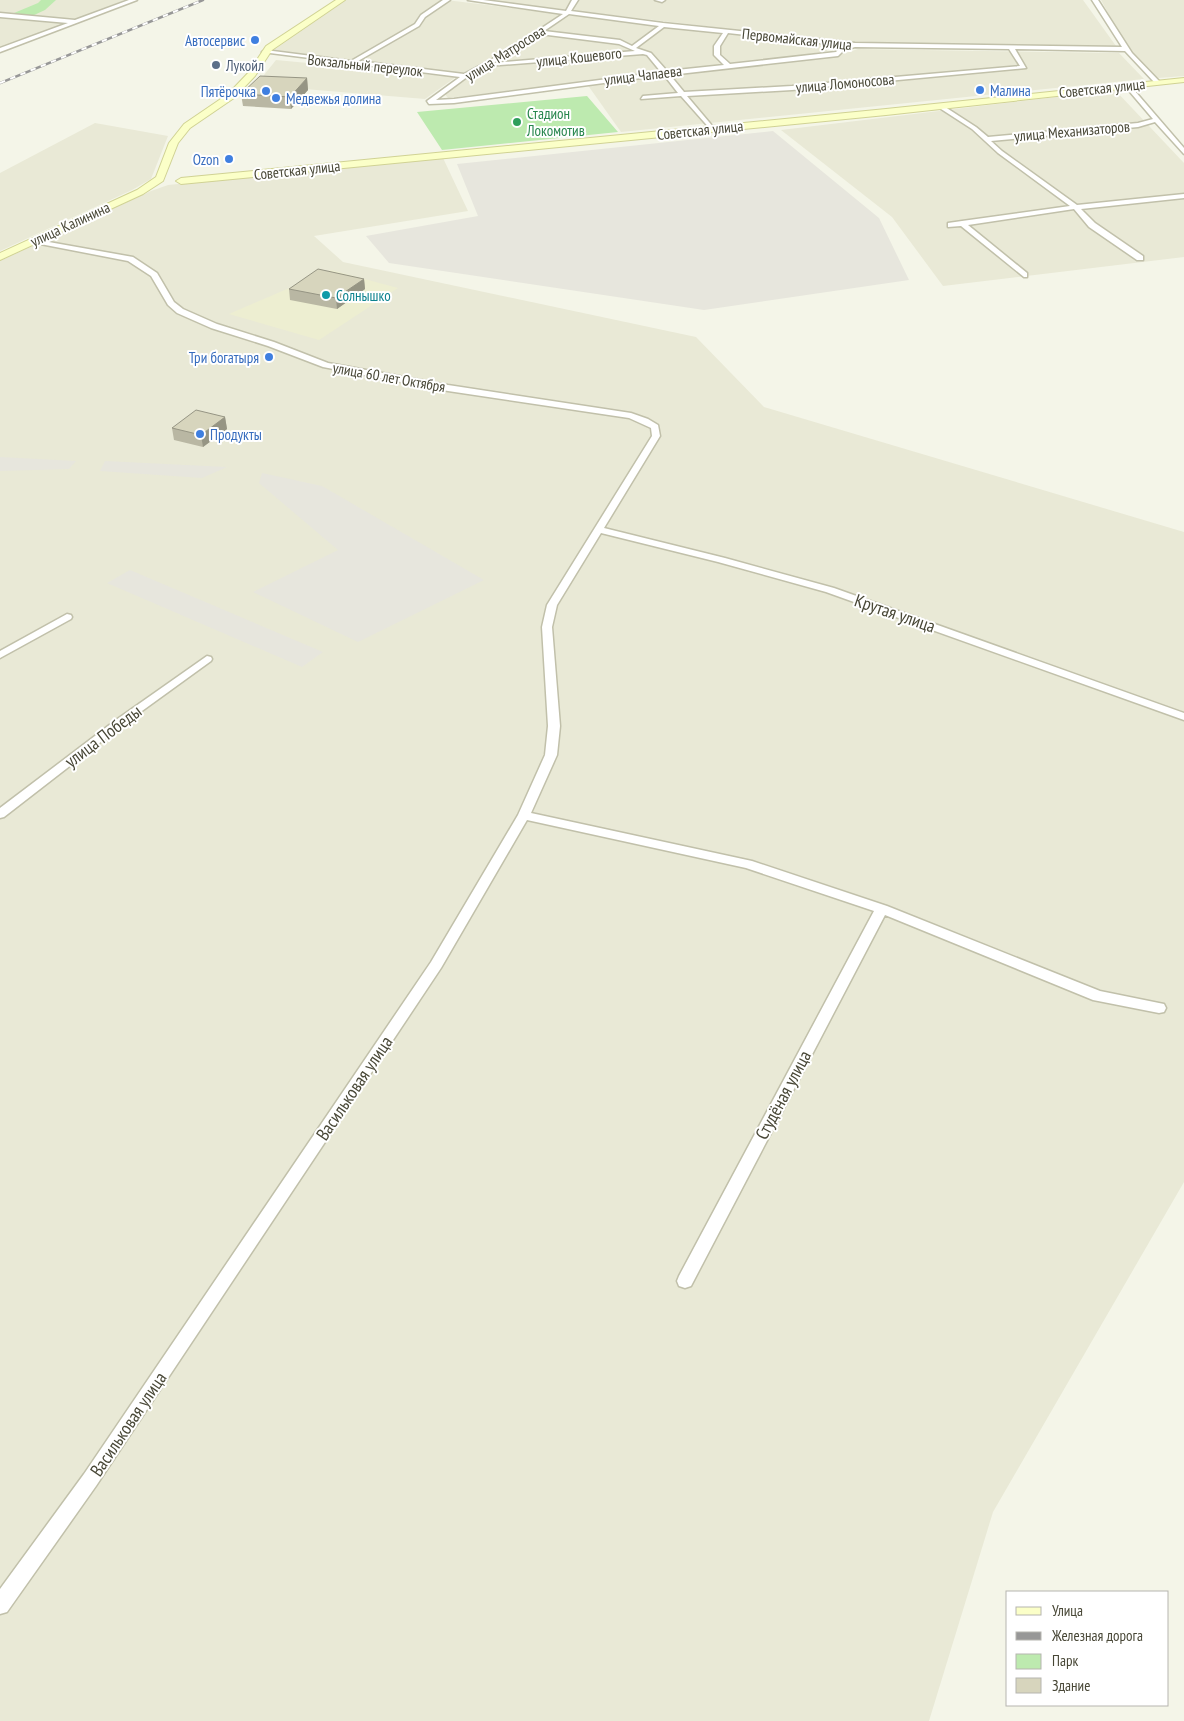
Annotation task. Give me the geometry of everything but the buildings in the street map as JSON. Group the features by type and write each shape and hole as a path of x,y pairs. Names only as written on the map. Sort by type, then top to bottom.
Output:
{"main road":[{"path":"140,192 169,169 174,143 187,126 231,96 252,74 265,52 284,36 340,0"},
{"name":"Советская улица","path":"179,180 940,106 1184,80"},
{"path":"160,178 174,174 179,180"},
{"path":"160,178 163,182 179,180"},
{"path":"140,192 179,180"},
{"name":"улица Калинина","path":"0,257 140,192"}],"street":[{"path":"0,50 77,23 134,0"},
{"path":"353,62 417,25 423,16 446,0"},
{"name":"Первомайская улица","path":"471,0 663,25 855,45 1012,49 1126,49"},
{"name":"улица Матросова","path":"429,102 465,76 486,65 568,13 575,0"},
{"path":"1095,0 1140,68 1157,82"},
{"path":"0,15 77,23"},
{"path":"632,48 663,25"},
{"path":"539,32 620,42 649,54 712,128"},
{"path":"726,32 717,46 717,55 728,66"},
{"name":"улица Чапаева","path":"429,102 454,101 526,90 838,54 845,47 855,45"},
{"name":"улица Ломоносова","path":"643,98 792,88 1024,67 1012,49"},
{"name":"Вокзальный переулок","path":"265,52 465,76"},
{"name":"улица Кошевого","path":"486,65 643,52"},
{"path":"1123,86 1132,91 1184,152"},
{"name":"улица Механизаторов","path":"940,106 974,128 1000,152 1059,192 1092,225 1140,258"},
{"name":"улица Механизаторов","path":"987,139 1138,125 1157,120"},
{"path":"951,224 1076,207 1091,208 1184,196"},
{"path":"962,223 1024,275"},
{"name":"улица 60 лет Октября","path":"35,241 130,259 154,275 171,303 180,311 214,326 270,344 326,366 448,388 631,416 645,421 655,428 656,436 599,530"},
{"name":"Крутая улица","path":"599,530 721,560 830,590 1184,716"},
{"name":"Васильковая улица","path":"0,1605 90,1480 436,965 524,814 551,755 554,726 547,627 552,605 599,530"},
{"path":"0,655 67,617"},
{"name":"улица Победы","path":"0,814 120,722 207,659"},
{"path":"524,814 748,864 882,909 1098,996 1159,1008"},
{"name":"Студёная улица","path":"685,1281 882,909"}],"shaded area":[{"path":"0,0 125,0 0,49"},
{"path":"346,0 446,0 562,14 516,44 461,74 271,52"},
{"path":"484,0 1083,0 1116,46 950,46 848,43"},
{"path":"1101,0 1184,0 1184,76 1158,78 1137,58 1119,33"},
{"path":"569,16 829,45 827,51 777,59 448,98 444,93"},
{"path":"858,49 1119,53 1144,79 621,132 587,84 846,53"},
{"path":"276,60 456,77 425,99 256,85"},
{"path":"1115,90 1184,163 1184,257 943,286 892,217 781,130"},
{"path":"95,123 168,136 151,179 132,190 0,251 0,173"},
{"path":"773,131 879,218 909,280 704,310 389,263 366,236 478,216 457,164"},
{"path":"443,158 468,211 314,236 343,262 696,337 764,407 1184,532 1184,1182 993,1512 929,1721 0,1721 0,261 151,191 168,185"},
{"path":"331,270 398,288 319,340 229,314"},
{"path":"0,457 76,461 69,469 0,471"},
{"path":"105,461 227,467 202,478 100,471"},
{"path":"262,473 322,486 484,580 358,642 253,592 338,550 259,483"},
{"path":"130,570 323,652 302,667 107,583"}],"green space":[{"path":"41,0 56,0 45,10 32,16 5,14 14,13"},
{"name":"Стадион Локомотив","path":"587,96 618,132 442,150 417,112"}],"railway":[{"path":"0,83 203,0"}],"place":[{"name":"Автосервис","path":"255,40"},
{"name":"Лукойл","path":"216,65"},
{"name":"Малина","path":"980,90"},
{"name":"Пятёрочка","path":"266,91"},
{"name":"Медвежья долина","path":"276,98"},
{"name":"Стадион Локомотив","path":"517,122"},
{"name":"Ozon","path":"229,159"},
{"name":"Солнышко","path":"326,295"},
{"name":"Три богатыря","path":"269,357"},
{"name":"Продукты","path":"200,434"}]}
